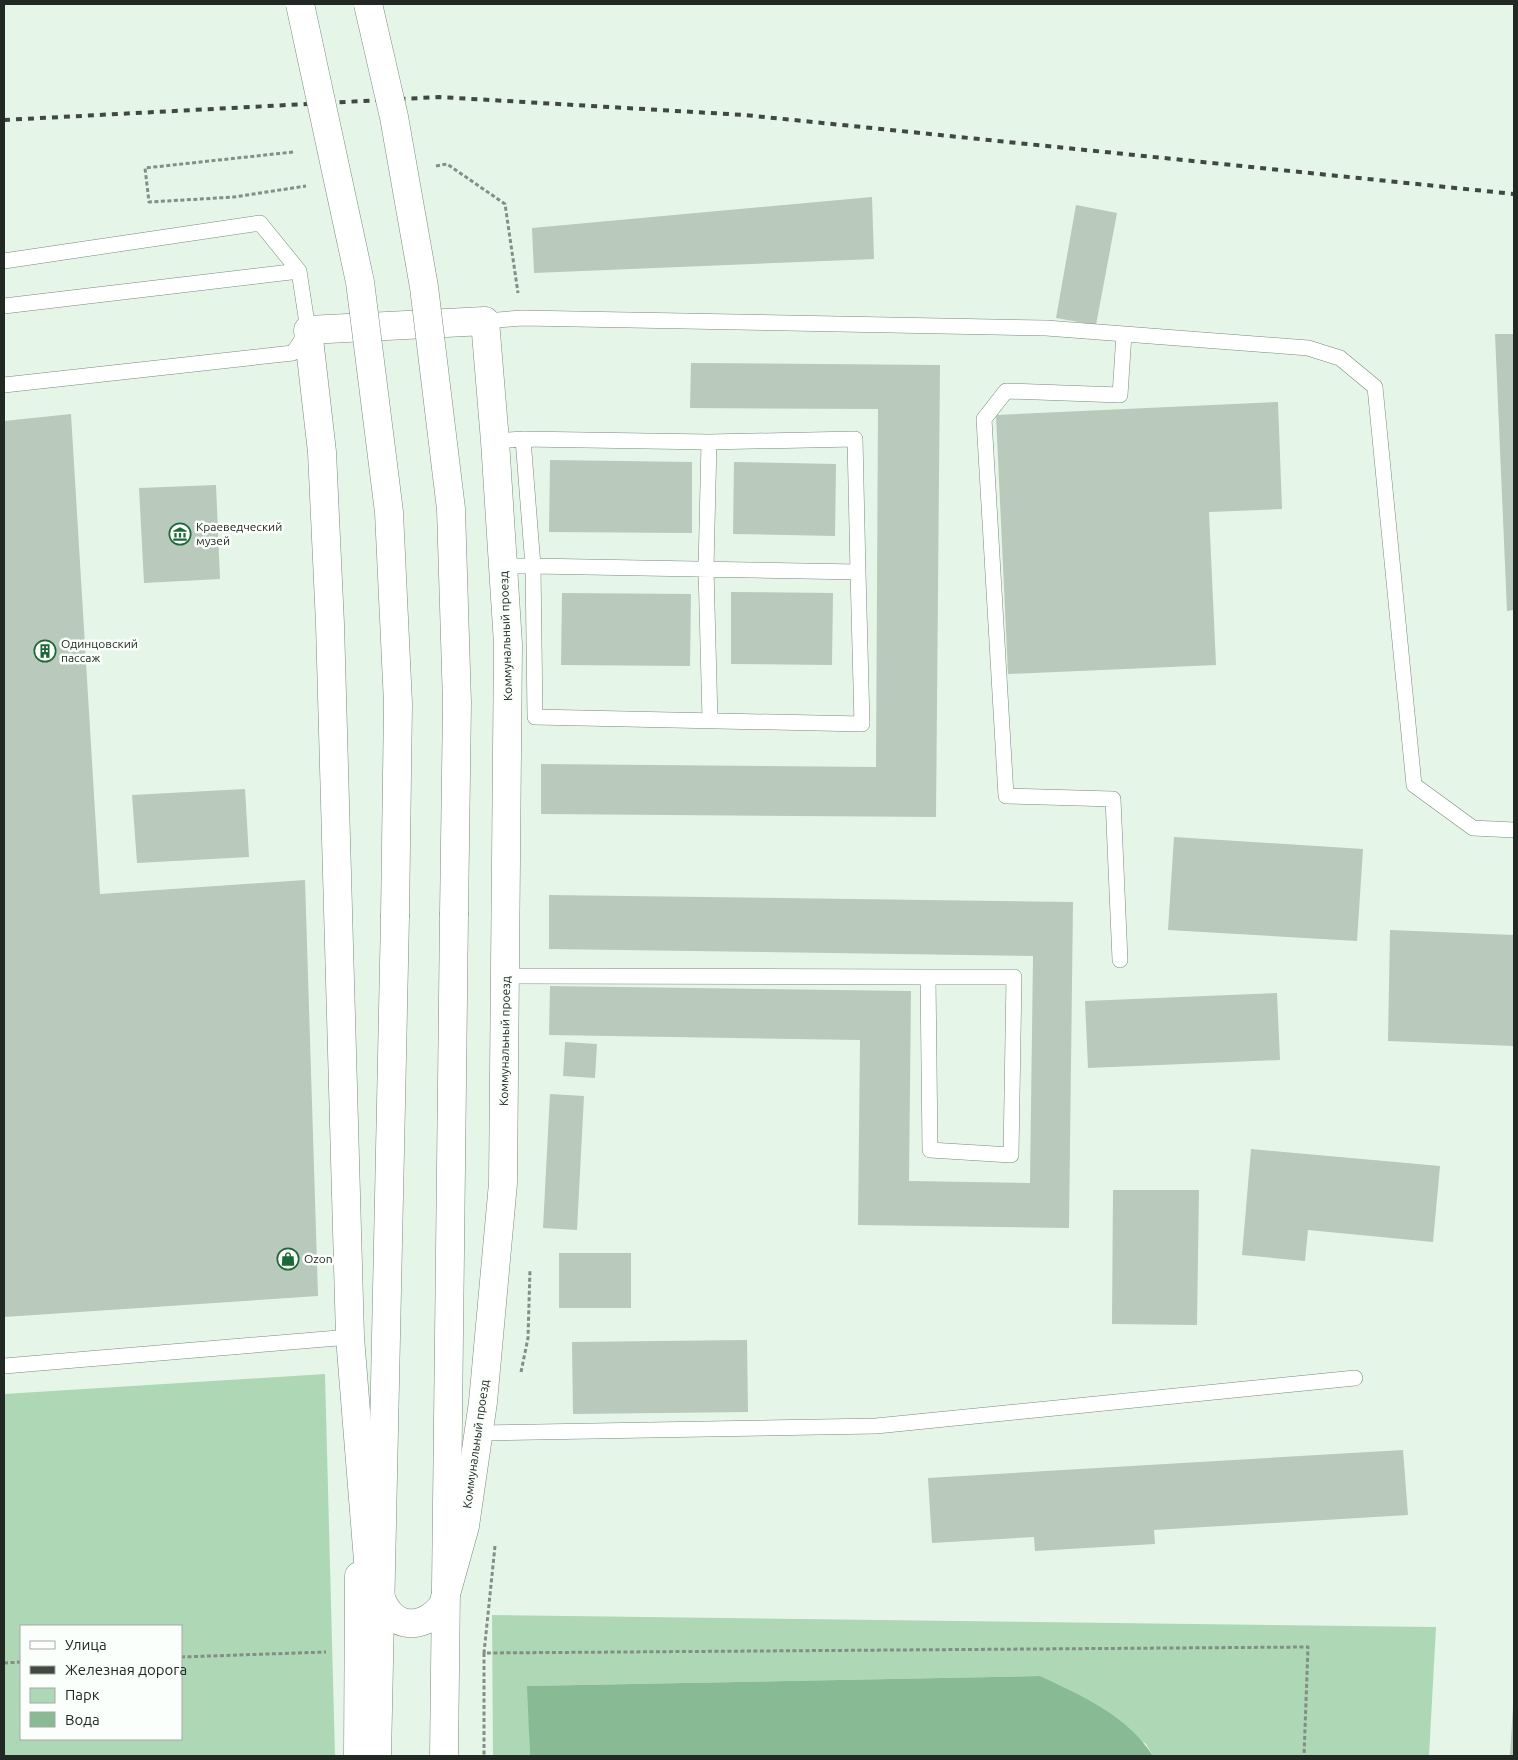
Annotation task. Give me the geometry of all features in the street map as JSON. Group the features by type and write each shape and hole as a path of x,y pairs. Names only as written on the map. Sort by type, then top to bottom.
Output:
{"main road":[{"path":"300,4 360,282 389,512 398,704 377,1756"},
{"path":"368,4 394,117 424,286 452,509 457,703 446,1592 442,1605 435,1615 424,1622 411,1624 399,1621 388,1613 382,1602 379,1590"},
{"path":"378,1674 350,1337 330,624 322,452 308,330 485,321"},
{"name":"Коммунальный проезд","path":"444,1756 446,1592 465,1526 483,1402 503,1183 508,644 485,321"},
{"path":"358,1756 360,1474"}],"lane":[{"path":"4,261 260,223 299,272 308,330 293,353 4,385"},
{"path":"4,306 299,272"},
{"path":"485,321 522,318 1046,328 1308,348 1340,358 1374,387 1414,785 1473,828 1514,830"},
{"path":"1120,960 1113,799 1006,796 984,419 1006,391 1120,396 1124,334"},
{"path":"495,441 523,439 709,442 854,439 862,724 508,717"},
{"path":"523,439 533,566 535,717"},
{"path":"709,442 706,569 710,720"},
{"path":"503,566 858,572"},
{"path":"506,976 1014,977 1011,1155 930,1150 928,977"},
{"path":"4,1366 350,1337"},
{"path":"478,1433 876,1426 1355,1378"}],"path":[{"path":"234,197 149,202 145,168 293,152"},
{"path":"484,1756 484,1653 496,1538"},
{"path":"484,1653 1308,1647 1304,1756"},
{"path":"182,1657 330,1652"},
{"path":"4,1663 20,1662"}],"green space":[{"path":"325,1374 335,1756 4,1756 4,1394"},
{"path":"492,1615 1436,1627 1429,1756 1153,1756 1146,1744 1040,1676 528,1686 530,1756 493,1756"}],"water":[{"path":"1040,1676 1103,1708 1131,1729 1153,1756 530,1756 527,1686"}],"building":[{"path":"872,197 874,259 534,273 532,228"},
{"path":"1076,205 1117,213 1096,325 1056,318"},
{"path":"1495,334 1514,334 1514,610 1507,611"},
{"path":"691,363 940,365 936,817 541,814 541,764 876,767 878,409 690,408"},
{"path":"1278,402 1282,509 1209,512 1216,665 1008,674 996,415"},
{"name":"Одинцовский пассаж","path":"71,414 100,894 305,880 318,1296 4,1317 4,421"},
{"path":"550,460 692,462 692,533 549,532"},
{"path":"734,462 836,464 835,536 733,534"},
{"name":"Краеведческий музей","path":"216,485 220,579 144,583 139,488"},
{"path":"731,592 833,593 832,665 731,664"},
{"path":"562,593 691,594 690,666 561,665"},
{"path":"245,789 249,857 137,863 132,795"},
{"path":"1174,837 1363,849 1357,941 1168,930"},
{"path":"549,895 1073,902 1069,1228 858,1225 860,1040 549,1035 550,986 911,991 909,1181 1030,1183 1033,956 549,949"},
{"path":"1390,930 1514,935 1514,1046 1388,1041"},
{"path":"1277,993 1280,1060 1088,1068 1085,1001"},
{"path":"565,1042 597,1044 595,1078 563,1076"},
{"path":"550,1094 584,1096 577,1230 543,1228"},
{"path":"1251,1149 1440,1166 1433,1242 1308,1230 1305,1261 1242,1255"},
{"path":"1113,1190 1199,1190 1197,1325 1112,1324"},
{"path":"559,1253 631,1253 631,1308 559,1308"},
{"path":"747,1340 748,1412 573,1414 572,1342"},
{"path":"1403,1450 1408,1515 1154,1530 1155,1544 1035,1551 1034,1537 932,1543 928,1478"},
{"path":"1513,1706 1514,1756 1510,1756"}],"railway":[{"path":"4,120 439,97 745,115 1514,194"}],"place":[{"name":"Краеведческий музей","path":"180,534"},
{"name":"Одинцовский пассаж","path":"45,651"},
{"name":"Ozon","path":"288,1259"}]}
